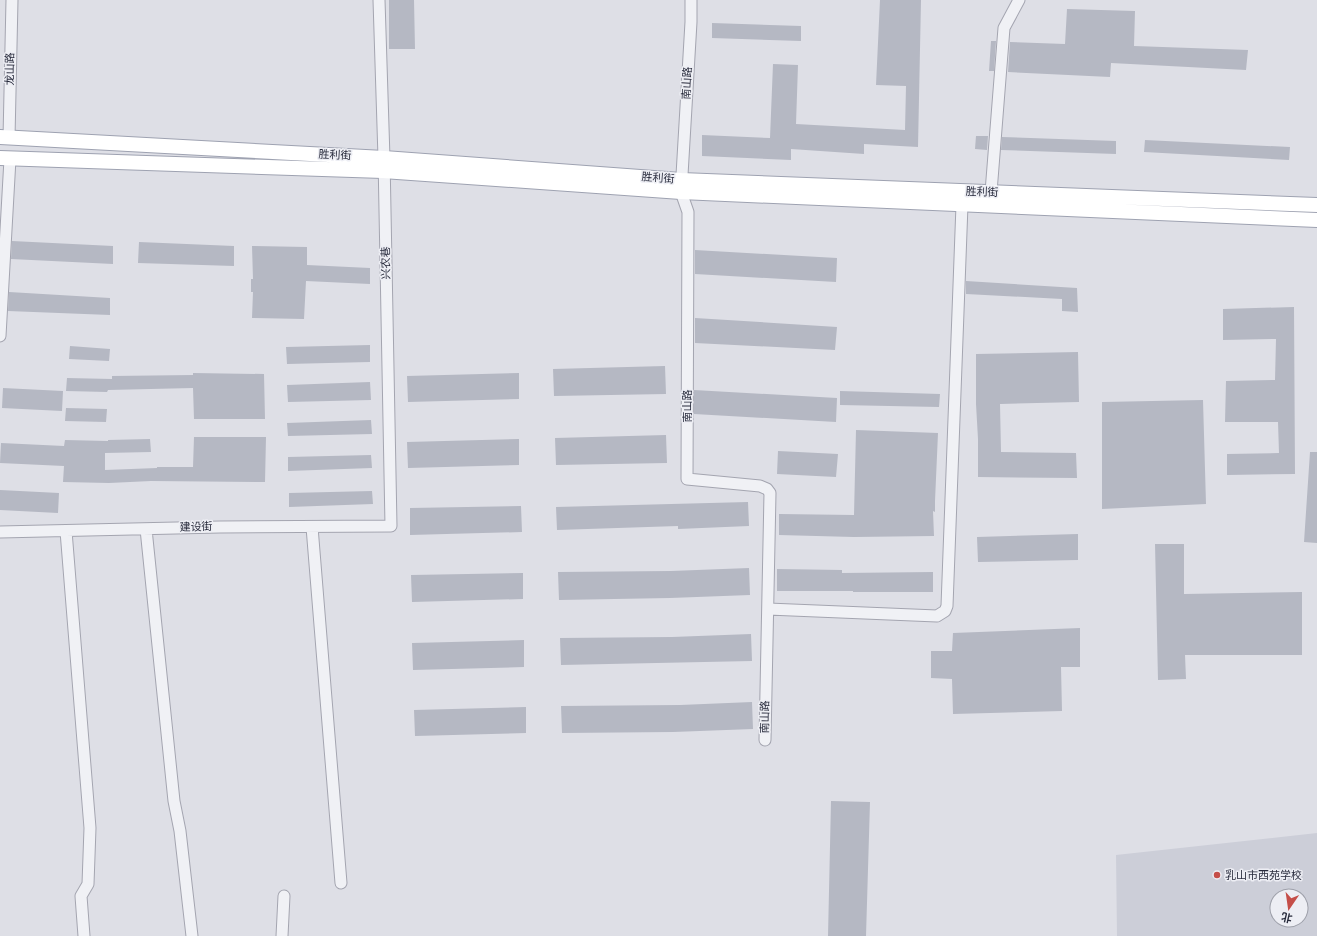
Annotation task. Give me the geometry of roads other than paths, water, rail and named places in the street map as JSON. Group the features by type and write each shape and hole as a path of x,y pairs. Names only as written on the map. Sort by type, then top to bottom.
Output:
{"main road":[{"name":"胜利街","path":"5,138 962,205 1317,220"},
{"name":"胜利街","path":"5,158 384,164"},
{"name":"胜利街","path":"681,186 991,192 1317,205"}],"street":[{"name":"龙山路","path":"5,138 12,0"},
{"name":"兴农巷","path":"379,0 384,164 391,526"},
{"name":"南山路","path":"691,0 681,186 688,212 687,479 760,486 767,489 770,493 765,740"},
{"path":"991,192 1004,28 1019,0"},
{"path":"0,336 5,158"},
{"path":"768,609 937,616 945,611 947,606 962,205"},
{"name":"建设街","path":"0,532 220,526 391,526"},
{"path":"312,527 341,884"},
{"path":"146,528 174,801 180,831 192,936"},
{"path":"66,531 90,828 88,884 81,896 84,936"},
{"path":"282,936 284,896"}],"place":[{"name":"乳山市西苑学校","path":"1217,875"}]}
